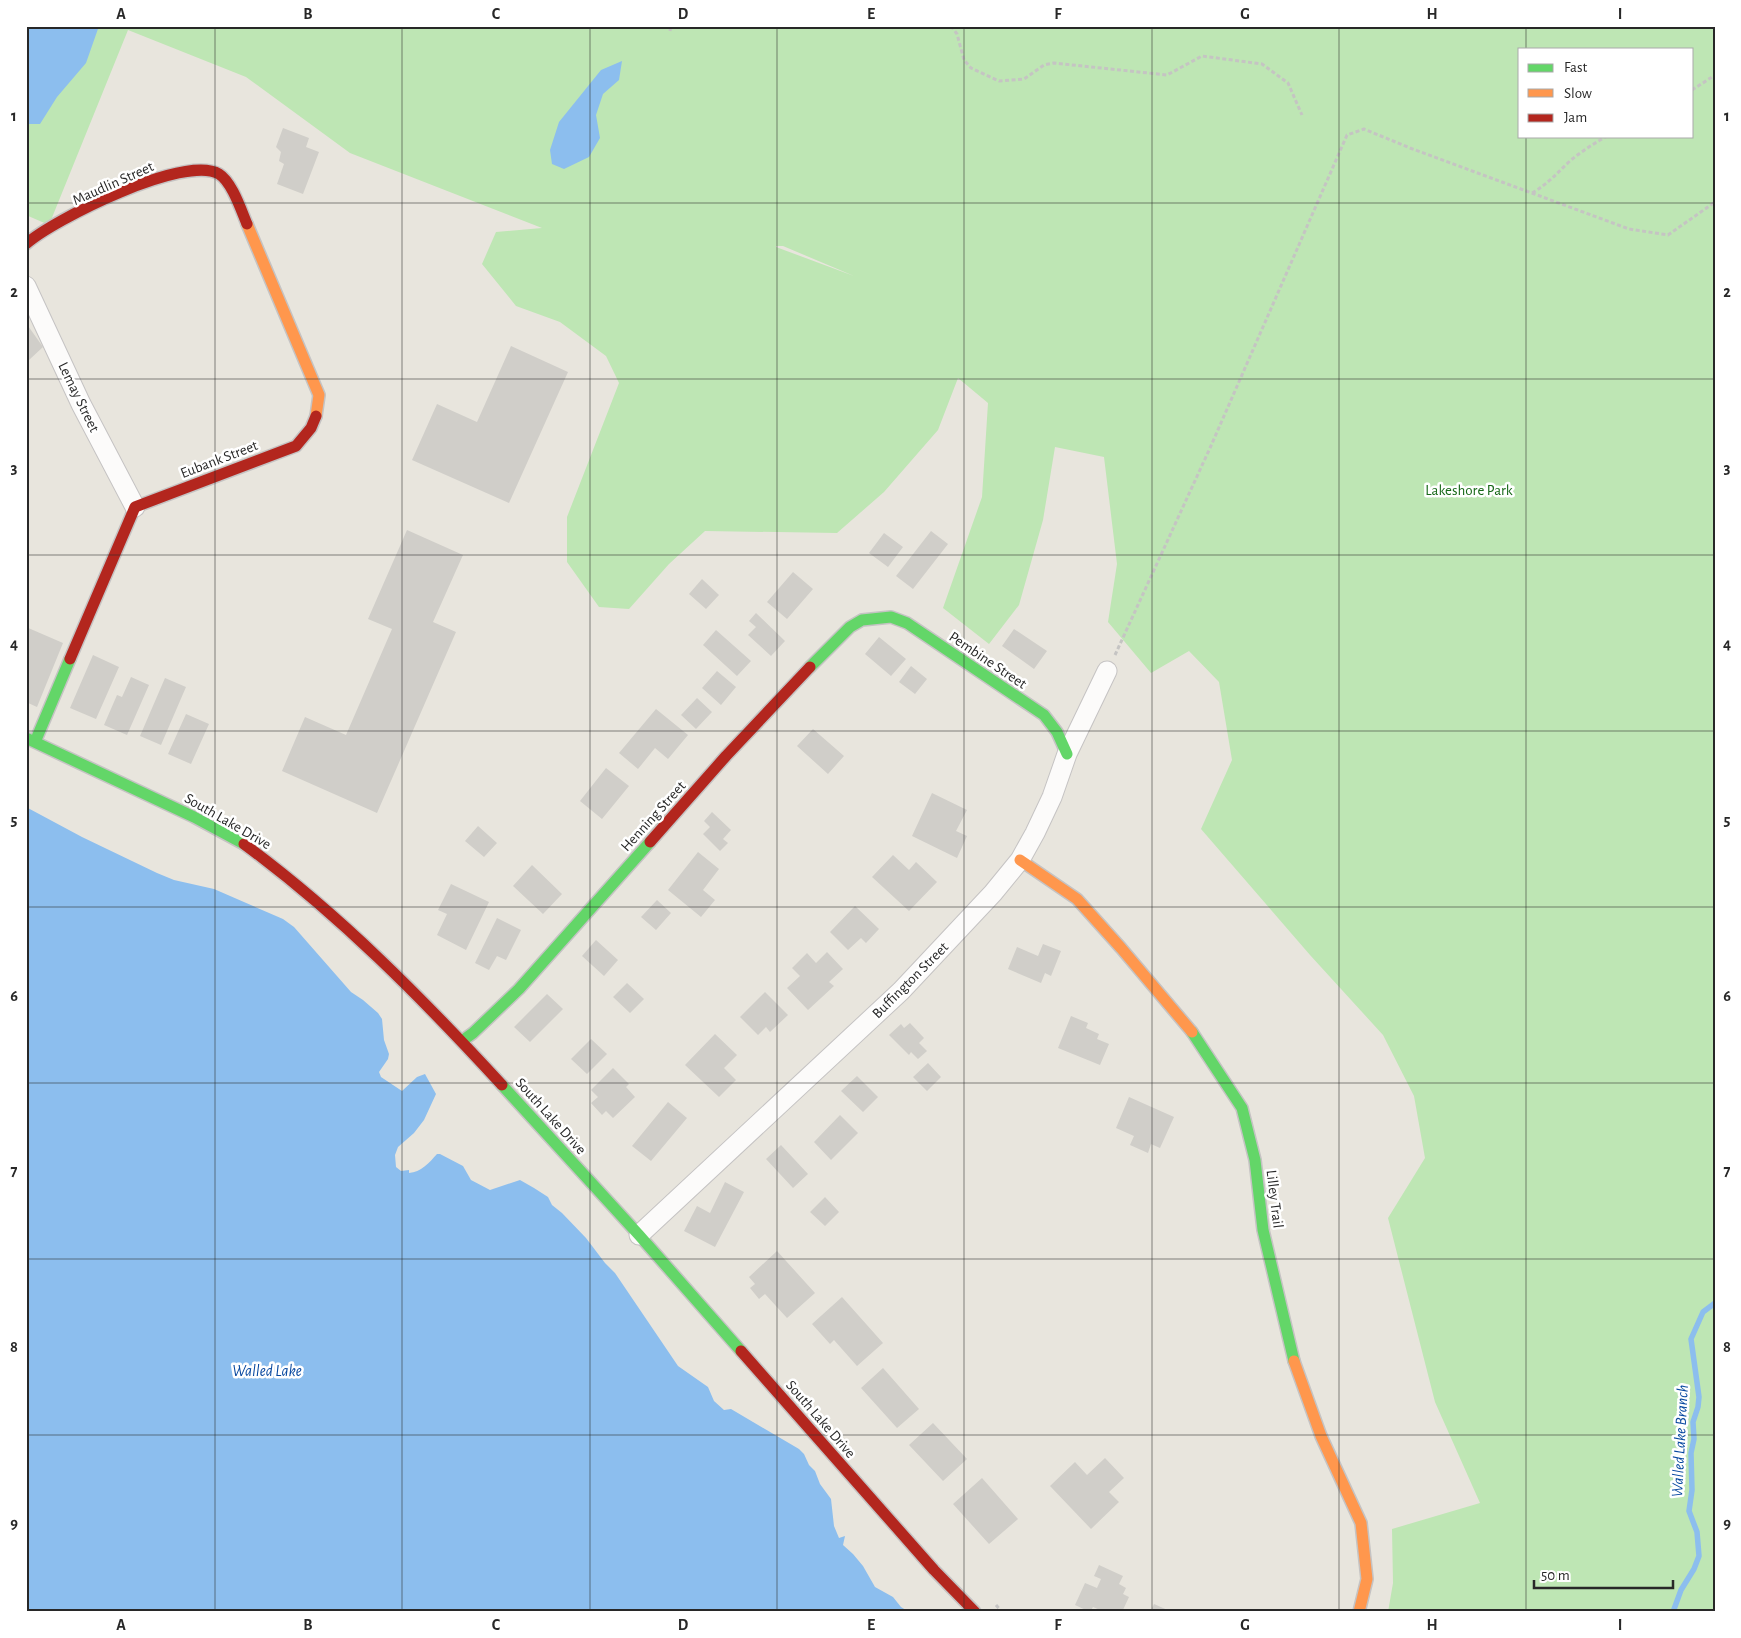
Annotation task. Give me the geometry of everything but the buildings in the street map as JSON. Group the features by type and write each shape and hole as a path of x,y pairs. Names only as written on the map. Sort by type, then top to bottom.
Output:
{"street":[{"name":"Maudlin Street","path":"26,244 48,228 133,187 176,172 205,170 218,173"},
{"name":"Eubank Street","path":"135,507 296,446 311,429 319,412 319,395 236,197 228,182 218,173"},
{"name":"Lemay Street","path":"26,286 81,404 135,507"},
{"path":"31,740 135,507"},
{"name":"Pembine Street","path":"872,619 891,617 907,623 1044,715 1057,732 1067,754"},
{"name":"Henning Street","path":"462,1042 474,1033 519,989 726,756 838,638 850,627 862,620 872,619"},
{"name":"Buffington Street","path":"639,1235 901,991 977,912 1020,860 1036,833 1067,754 1107,671"},
{"name":"South Lake Drive","path":"31,740 194,817 244,844 316,899 349,929 462,1042 639,1235 934,1570 975,1612"},
{"name":"Lilley Trail","path":"1020,860 1077,898 1194,1035 1242,1108 1255,1160 1263,1230 1296,1368 1321,1436 1362,1523 1367,1579 1359,1612"}],"path":[{"path":"670,31 671,26"},
{"path":"951,26 957,34 964,60 972,68 999,81 1024,80 1044,65 1054,63 1167,75 1202,56 1262,64 1288,83 1302,115"},
{"path":"1694,89 1715,75"},
{"path":"1107,671 1214,439 1347,135 1364,129 1629,229 1668,235 1715,202"},
{"path":"1532,193 1545,186 1571,161 1604,138"}],"green space":[{"name":"Lakeshore Park","path":"26,26 1715,26 1715,1612 1388,1612 1393,1583 1392,1529 1480,1503 1435,1402 1388,1218 1425,1158 1414,1096 1383,1035 1310,955 1201,829 1232,760 1219,682 1189,651 1151,673 1108,622 1117,564 1104,457 1055,447 1043,520 1019,605 989,644 943,608 982,497 988,403 958,378 938,430 884,492 837,533 705,531 669,564 629,609 599,607 567,562 567,517 619,383 606,356 560,322 516,306 482,264 496,232 542,228 350,153 246,77 128,30 49,225 26,215","holes":["783,246 854,276 776,247"]}],"water":[{"path":"26,26 99,26 86,63 57,97 40,124 26,124"},
{"path":"622,61 619,80 603,94 596,115 600,138 589,157 564,169 552,164 550,150 559,122 601,70"},
{"name":"Walled Lake","path":"26,807 82,837 157,873 174,880 214,889 283,919 294,927 351,992 378,1013 382,1019 384,1040 389,1054 388,1059 379,1072 381,1077 402,1091 417,1077 425,1074 436,1094 424,1120 414,1133 398,1147 395,1155 396,1167 401,1171 409,1170 409,1173 417,1171 437,1154 440,1154 463,1166 471,1180 490,1190 520,1180 548,1197 552,1205 586,1238 615,1273 678,1366 708,1387 714,1401 724,1410 731,1409 799,1449 804,1454 809,1465 815,1471 820,1484 831,1499 834,1526 839,1538 845,1536 843,1545 863,1566 875,1587 893,1597 901,1607 909,1612 26,1612"}],"waterway":[{"name":"Walled Lake Branch","path":"1673,1612 1681,1590 1694,1569 1699,1556 1697,1532 1689,1511 1692,1490 1691,1453 1694,1439 1693,1422 1699,1397 1691,1339 1703,1312 1715,1303"}],"traffic: fast":[{"path":"810,667 850,627 862,620 891,617 907,623 1044,715 1057,732 1067,754"},
{"path":"35,742 70,659"},
{"path":"26,738 194,817 244,844"},
{"path":"462,1041 473,1033 519,989 650,842"},
{"path":"1192,1032 1242,1108 1255,1160 1263,1230 1294,1361"},
{"path":"502,1085 639,1235 741,1351"}],"traffic: slow":[{"path":"247,224 319,395 316,416"},
{"path":"1020,860 1077,899 1192,1032"},
{"path":"1294,1361 1321,1436 1361,1523 1367,1579 1359,1612"}],"traffic: jam":[{"path":"26,244 63,220 120,192 178,173 202,170 219,174 224,178 236,197 247,224"},
{"path":"70,659 135,507 296,446 311,428 316,416"},
{"path":"650,842 726,756 810,667"},
{"path":"244,844 313,899 379,958 502,1085"},
{"path":"741,1351 934,1570 975,1612"}]}
